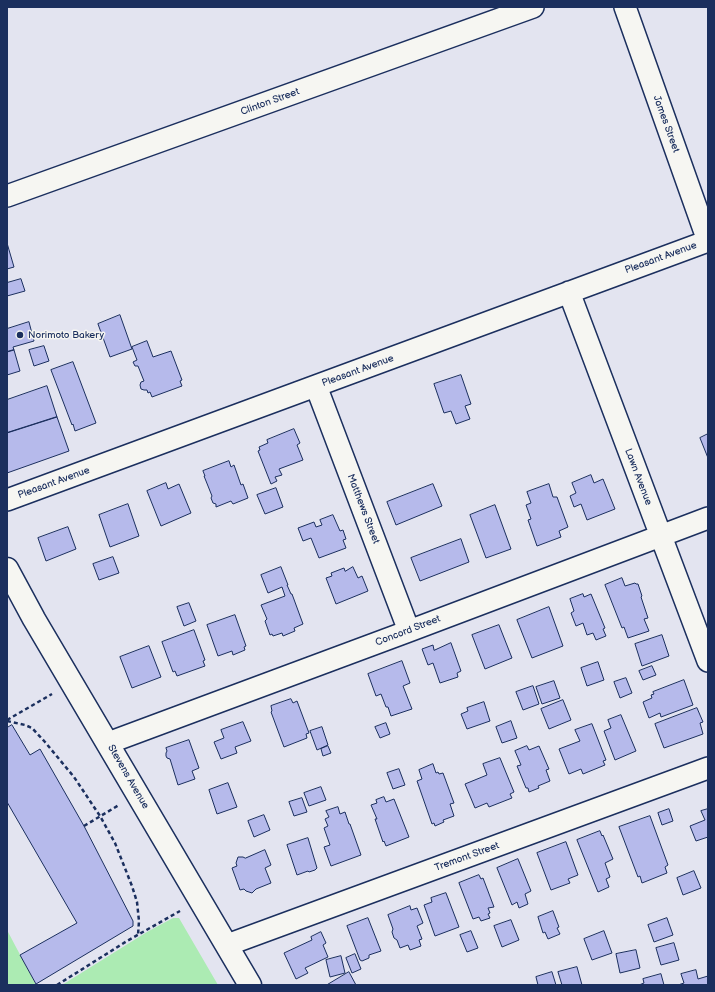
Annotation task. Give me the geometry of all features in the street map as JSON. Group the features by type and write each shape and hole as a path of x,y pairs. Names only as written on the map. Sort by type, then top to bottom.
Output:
{"main road":[{"name":"Stevens Avenue","path":"7,569 34,619 250,985"}],"street":[{"name":"Clinton Street","path":"7,196 533,7"},
{"name":"James Street","path":"624,7 708,241"},
{"name":"Pleasant Avenue","path":"7,500 708,241"},
{"name":"Lawn Avenue","path":"569,292 708,662"},
{"name":"Matthews Street","path":"316,386 409,631"},
{"name":"Concord Street","path":"108,743 708,518"},
{"name":"Tremont Street","path":"227,945 708,768"}],"path":[{"path":"7,720 52,694"},
{"path":"7,720 25,724 32,728 46,742 74,777 100,816 115,843 132,886 137,902 139,921 138,935"},
{"path":"84,826 119,804"},
{"path":"57,985 180,911"}],"green space":[{"path":"173,918 179,918 218,985 62,985 147,932"},
{"path":"7,930 36,985 7,985"}],"building":[{"path":"7,243 14,267 7,269"},
{"path":"21,279 25,291 7,296 7,283"},
{"path":"120,315 132,349 110,357 98,324"},
{"name":"Norimoto Bakery","path":"29,322 34,341 13,347 14,350 7,352 7,329"},
{"path":"147,341 153,357 171,351 182,380 180,381 182,386 152,397 150,392 148,393 147,390 141,389 141,382 144,381 138,366 135,366 133,362 137,360 132,347"},
{"path":"44,346 49,361 34,366 29,350"},
{"path":"14,350 20,371 7,375 7,352"},
{"path":"73,362 96,423 75,431 51,370"},
{"path":"461,375 471,404 465,406 470,419 456,424 451,411 444,413 434,384"},
{"path":"47,386 57,417 7,433 7,400"},
{"path":"57,417 69,451 7,473 7,433"},
{"path":"294,429 300,443 297,445 303,460 279,469 282,475 275,477 277,481 271,484 258,451 260,450 259,447 268,443 267,440"},
{"path":"708,434 708,458 700,438"},
{"path":"229,461 231,467 234,465 241,485 243,484 248,498 233,504 231,501 216,507 216,504 213,503 211,498 212,496 203,471"},
{"path":"591,475 594,483 603,479 615,509 587,520 581,504 574,507 570,496 576,493 572,483"},
{"path":"166,483 168,489 179,484 191,513 161,526 147,491"},
{"path":"433,484 442,506 396,525 387,502"},
{"path":"549,484 553,497 557,497 568,527 559,531 561,537 537,546 528,520 531,519 526,505 531,503 527,492"},
{"path":"276,488 283,507 265,514 257,495"},
{"path":"128,504 139,536 110,547 99,515"},
{"path":"495,505 511,549 486,558 470,515"},
{"path":"333,515 340,531 343,530 346,539 343,540 346,548 319,558 311,538 303,541 298,528 314,522 316,527 322,525 320,520"},
{"path":"68,527 76,549 46,561 38,538"},
{"path":"461,539 469,562 420,581 411,558"},
{"path":"113,557 119,573 99,580 93,564"},
{"path":"281,567 303,624 294,628 295,631 283,636 282,633 273,636 272,634 270,635 265,621 267,619 261,605 285,596 282,587 268,593 261,575"},
{"path":"353,567 358,578 362,576 368,591 336,604 326,578 332,576 331,573 344,568 345,571"},
{"path":"622,578 625,586 635,583 638,584 648,618 644,619 649,631 628,638 624,627 622,628 605,585"},
{"path":"583,594 584,597 591,594 605,628 603,629 606,636 596,640 593,633 587,635 583,623 576,626 571,613 574,611 570,599"},
{"path":"189,603 196,621 184,626 177,607"},
{"path":"549,607 563,646 532,658 517,620"},
{"path":"235,615 246,646 244,647 245,650 233,655 232,651 218,656 207,625"},
{"path":"499,625 512,658 485,669 472,635"},
{"path":"194,630 205,660 203,661 205,666 177,676 175,671 173,672 162,642"},
{"path":"662,635 669,656 642,666 635,644"},
{"path":"451,643 461,671 457,673 458,677 440,683 433,663 428,665 422,649 433,645 434,650"},
{"path":"149,646 161,677 132,688 120,657"},
{"path":"402,661 410,683 403,686 412,709 391,716 381,694 376,696 368,674"},
{"path":"598,662 604,680 587,686 581,668"},
{"path":"652,666 656,675 643,680 639,671"},
{"path":"626,678 632,693 620,698 614,682"},
{"path":"684,680 693,705 661,717 660,713 649,718 643,702 652,698 651,695 654,694 653,692"},
{"path":"554,681 560,698 542,704 536,687"},
{"path":"533,686 539,704 523,710 516,692"},
{"path":"291,699 293,703 297,701 309,733 306,734 307,738 284,747 271,712 271,706"},
{"path":"563,700 571,720 549,729 541,709"},
{"path":"484,702 490,721 467,729 461,714 468,711 467,708"},
{"path":"697,708 703,722 700,723 703,734 664,748 655,724"},
{"path":"621,715 636,751 615,760 604,731 611,728 608,720"},
{"path":"511,721 517,738 502,743 496,727"},
{"path":"243,722 251,741 235,747 237,753 221,759 214,742 224,738 221,730"},
{"path":"386,723 390,734 380,738 375,727"},
{"path":"592,724 606,760 603,761 605,765 583,774 581,769 569,774 559,749 580,741 575,730"},
{"path":"12,725 30,755 40,749 84,826 133,921 133,926 36,984 20,955 77,923 7,802 7,728"},
{"path":"322,727 328,745 317,750 310,731"},
{"path":"189,740 199,768 192,771 195,779 178,785 170,759 166,756 166,748"},
{"path":"328,746 331,753 323,756 321,749"},
{"path":"527,746 529,750 539,746 549,769 546,770 550,781 529,792 517,766 521,765 515,751"},
{"path":"500,758 514,792 510,794 512,798 489,807 487,803 475,808 465,784 487,775 483,764"},
{"path":"433,764 436,773 443,773 454,803 450,804 454,816 443,820 444,822 435,826 434,823 432,824 417,781 422,779 419,770"},
{"path":"399,769 405,785 393,789 387,773"},
{"path":"228,783 237,807 217,814 209,790"},
{"path":"321,787 326,800 309,806 304,793"},
{"path":"384,797 386,802 394,799 409,837 386,846 384,841 383,842 375,819 377,819 371,805 377,803 376,800"},
{"path":"302,798 307,812 294,816 289,802"},
{"path":"338,807 340,814 345,812 361,855 331,866 324,847 330,845 324,828 328,826 325,819 329,817 326,811"},
{"path":"669,809 673,821 662,825 658,813"},
{"path":"708,809 708,837 696,841 690,826 705,820 701,811"},
{"path":"264,815 270,830 254,837 248,821"},
{"path":"650,816 668,865 665,867 667,873 642,883 640,876 638,877 619,827"},
{"path":"600,831 613,859 605,863 610,877 606,879 609,887 598,892 577,840"},
{"path":"308,838 317,868 315,870 297,875 287,845"},
{"path":"566,842 578,875 568,879 570,883 551,890 537,853"},
{"path":"265,850 271,865 265,868 271,883 256,889 252,893 244,889 240,890 232,868 237,866 236,863 238,857 245,858"},
{"path":"518,859 531,891 525,894 528,904 519,908 517,902 512,905 497,868"},
{"path":"694,871 701,888 683,895 677,878"},
{"path":"479,875 481,879 483,878 494,907 488,908 490,918 481,921 479,917 473,919 459,883"},
{"path":"446,893 459,927 435,936 424,905 432,902 431,898"},
{"path":"410,906 411,910 417,908 423,923 417,926 422,939 419,940 421,946 410,950 408,945 400,948 397,940 394,938 392,932 393,929 388,915"},
{"path":"553,911 560,934 548,939 545,932 543,933 538,917"},
{"path":"368,918 381,951 369,955 369,958 362,961 360,960 347,926"},
{"path":"667,918 673,935 654,942 648,925"},
{"path":"511,920 519,940 502,947 494,926"},
{"path":"471,931 478,948 467,952 460,935"},
{"path":"604,931 612,953 592,960 584,939"},
{"path":"321,932 326,943 323,945 328,957 305,968 308,973 296,979 284,953 312,940 311,937"},
{"path":"674,943 679,960 661,965 656,948"},
{"path":"636,950 640,968 620,973 616,954"},
{"path":"355,954 361,969 352,973 346,958"},
{"path":"341,956 345,973 330,977 326,960"},
{"path":"577,967 582,985 562,985 558,972"},
{"path":"696,970 698,979 708,976 708,985 678,985 684,983 681,974"},
{"path":"349,972 356,985 327,985"},
{"path":"552,972 556,985 538,985 536,977"},
{"path":"661,974 664,985 639,985 644,983 643,979"}],"place":[{"name":"Norimoto Bakery","path":"20,335"}]}
